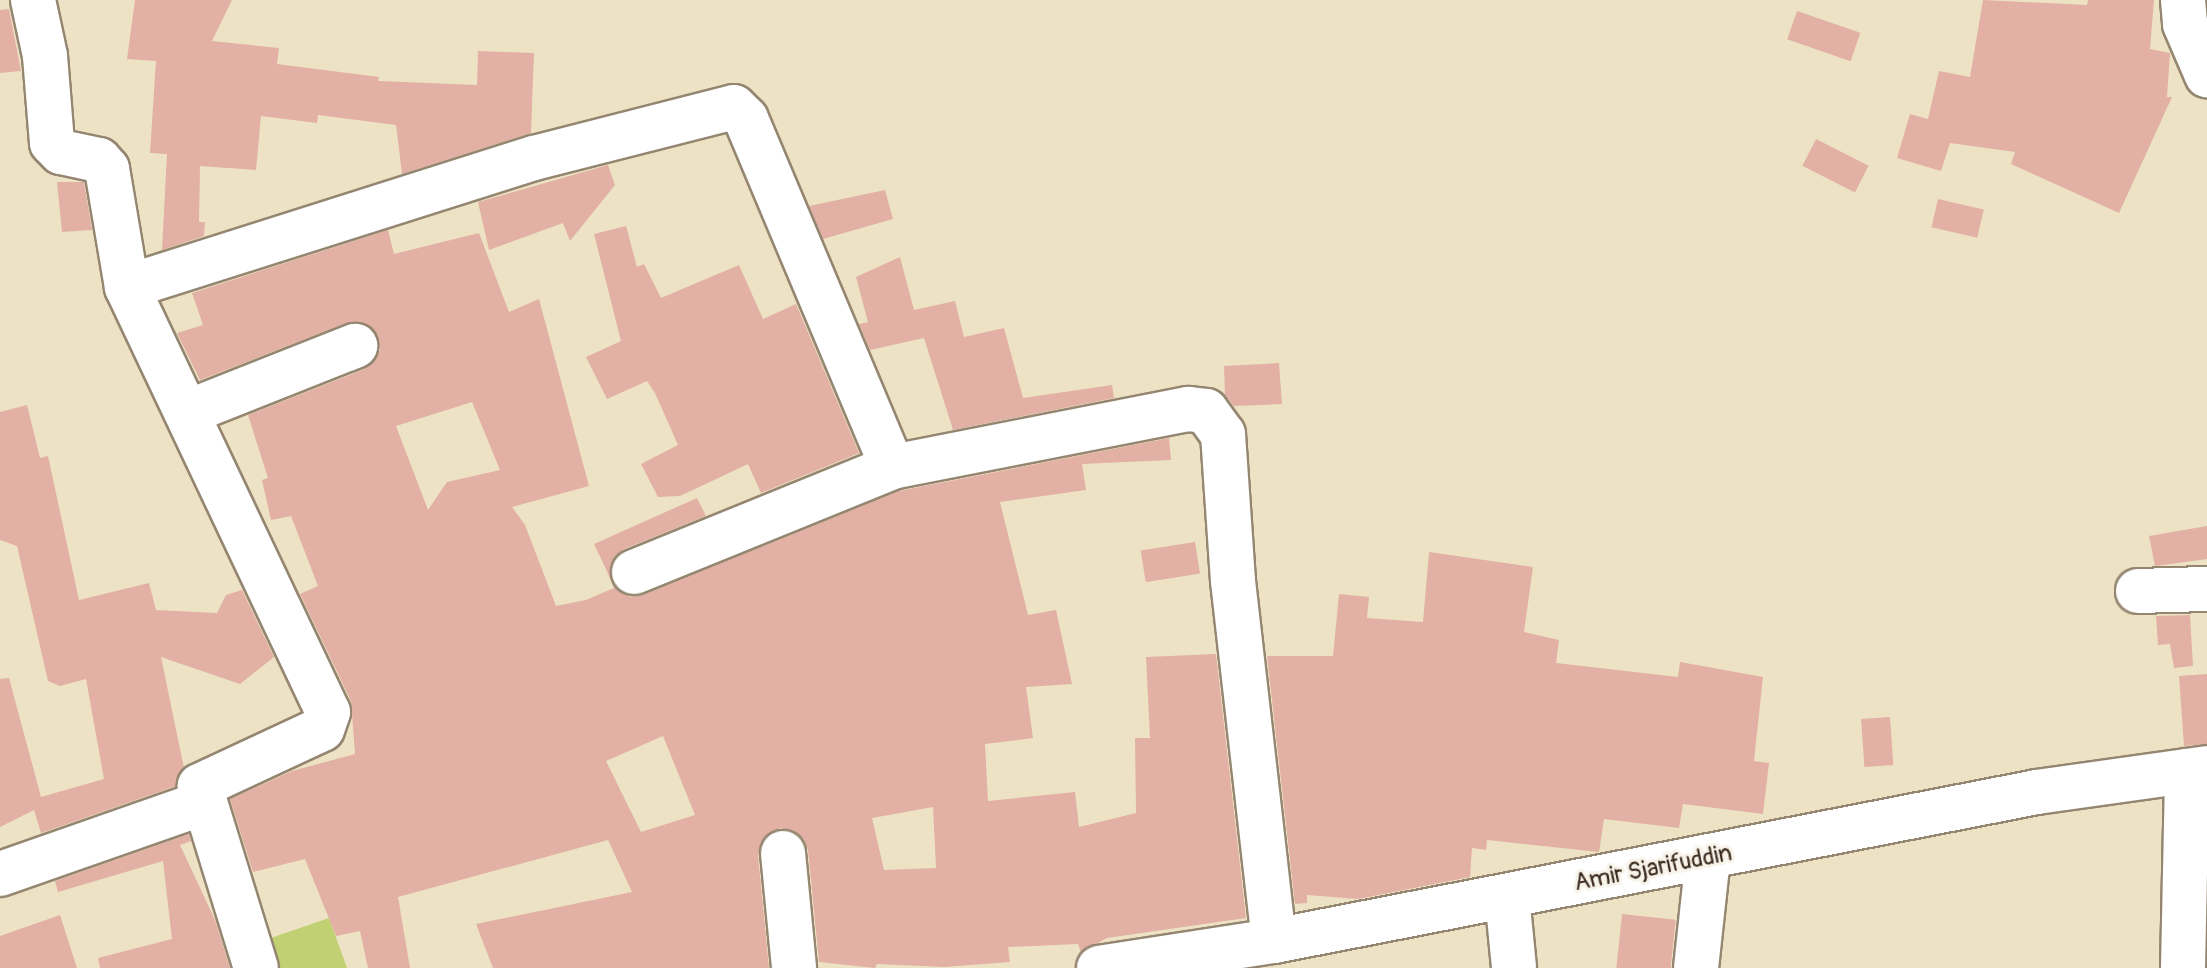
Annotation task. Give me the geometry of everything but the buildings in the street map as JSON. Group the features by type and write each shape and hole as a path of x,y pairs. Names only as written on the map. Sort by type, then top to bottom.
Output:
{"street":[{"path":"33,0 45,56 52,143 61,152 99,160 107,169 127,287 328,712 322,729 204,780 199,790 256,968"},
{"path":"2183,0 2185,24 2207,75"},
{"path":"127,287 534,158 734,107 746,119 892,467"},
{"path":"188,412 355,346"},
{"path":"634,572 892,467 1188,409 1206,411 1216,419 1223,434 1233,581 1274,941"},
{"path":"2138,591 2207,589"},
{"path":"2183,968 2197,770"},
{"name":"Amir Sjarifuddin","path":"1099,968 1179,962 2037,792 2197,770"},
{"path":"0,874 203,803"},
{"path":"783,853 794,968"},
{"path":"1696,968 1708,858"},
{"path":"1507,896 1514,968"}],"green space":[{"path":"329,918 347,968 272,968 262,941"}]}
